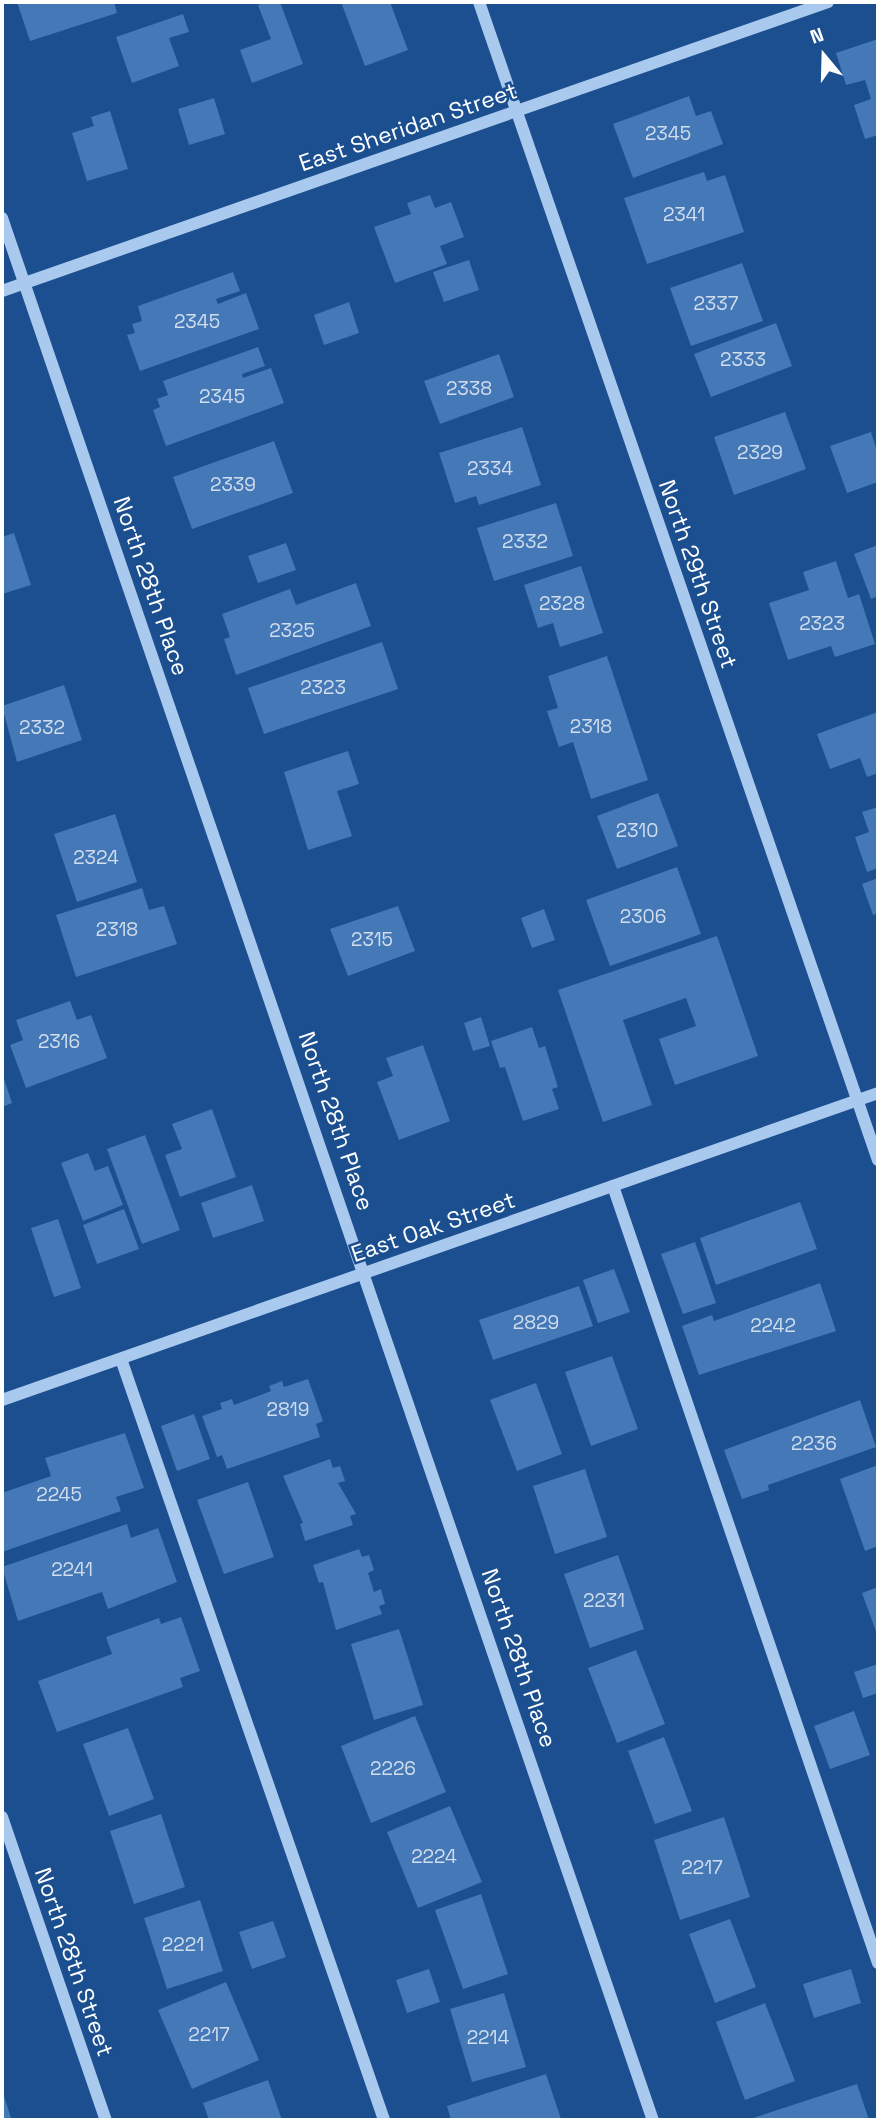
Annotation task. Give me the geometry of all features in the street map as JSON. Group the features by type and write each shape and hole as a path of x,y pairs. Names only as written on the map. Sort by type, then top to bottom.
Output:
{"street":[{"name":"North 29th Street","path":"479,2 878,1160"},
{"name":"East Sheridan Street","path":"2,292 828,2"},
{"name":"North 28th Place","path":"2,218 366,1272 653,2120"},
{"name":"East Oak Street","path":"2,1401 878,1093"},
{"path":"613,1186 878,1963"},
{"path":"121,1359 384,2120"},
{"name":"North 28th Street","path":"2,1817 106,2120"}],"building":[{"path":"17,2 114,2 117,13 30,41"},
{"path":"280,2 303,64 252,83 240,50 271,39 258,5"},
{"path":"341,2 390,2 408,50 365,66"},
{"path":"183,14 189,32 169,38 179,66 132,83 116,37"},
{"path":"878,39 878,135 865,139 854,105 871,99 865,80 846,85 836,53"},
{"path":"689,96 696,116 711,111 723,144 633,178 613,124"},
{"path":"214,98 225,134 189,145 178,109"},
{"path":"110,111 128,169 87,181 72,133 94,126 91,117"},
{"path":"704,172 707,181 725,175 744,232 647,264 624,198"},
{"path":"430,195 435,208 451,202 464,237 440,246 447,264 395,283 374,227 411,214 407,203"},
{"path":"469,260 479,290 444,302 433,272"},
{"path":"742,263 763,321 691,346 670,288"},
{"path":"233,272 240,291 216,299 218,304 246,293 259,329 140,371 127,335 135,333 132,324 142,321 138,306"},
{"path":"349,302 359,333 324,345 314,315"},
{"path":"776,323 792,366 711,397 694,354"},
{"path":"258,347 265,366 242,374 243,378 271,368 284,403 166,446 153,410 160,407 157,399 168,395 163,381"},
{"path":"499,354 514,397 440,424 424,381"},
{"path":"785,412 806,469 734,495 714,437"},
{"path":"522,427 541,485 479,505 476,496 455,503 439,453"},
{"path":"871,432 878,454 878,482 847,493 830,446"},
{"path":"274,441 293,493 192,529 173,477"},
{"path":"556,503 573,556 494,581 477,528"},
{"path":"14,533 31,585 2,594 2,537"},
{"path":"286,543 296,570 258,583 248,556"},
{"path":"878,545 878,596 871,599 854,554"},
{"path":"836,561 848,598 859,594 875,644 835,657 831,646 788,660 769,603 809,590 803,572"},
{"path":"581,566 603,633 560,647 553,623 538,628 524,585"},
{"path":"356,583 371,626 236,675 224,639 230,637 222,614 290,589 296,605"},
{"path":"382,642 398,689 264,734 248,688"},
{"path":"607,656 648,780 591,799 573,742 559,747 547,711 558,708 548,676"},
{"path":"64,685 82,740 17,762 2,706"},
{"path":"878,712 878,773 867,777 860,758 830,769 817,734"},
{"path":"348,751 359,784 337,791 352,836 308,850 284,772"},
{"path":"658,793 678,846 617,869 597,816"},
{"path":"878,807 878,868 867,872 855,837 869,832 862,812"},
{"path":"115,814 137,882 77,902 54,834"},
{"path":"677,867 701,934 610,966 586,900"},
{"path":"878,878 878,913 873,915 862,884"},
{"path":"142,888 149,910 164,906 177,944 76,977 56,915"},
{"path":"398,906 415,951 348,976 330,929"},
{"path":"544,909 555,940 532,948 521,918"},
{"path":"717,936 758,1056 675,1085 659,1039 696,1026 686,998 623,1020 652,1105 603,1122 558,990"},
{"path":"70,1001 77,1020 91,1015 107,1058 26,1088 10,1045 23,1040 16,1020"},
{"path":"481,1017 490,1046 473,1051 464,1023"},
{"path":"532,1027 539,1048 545,1046 558,1087 552,1089 559,1109 523,1121 505,1067 500,1068 491,1041"},
{"path":"423,1045 450,1121 399,1140 377,1082 393,1076 386,1058"},
{"path":"2,1073 12,1103 2,1107"},
{"path":"212,1109 236,1177 180,1197 165,1155 182,1149 172,1124"},
{"path":"145,1135 180,1230 142,1244 107,1149"},
{"path":"88,1153 95,1171 108,1166 123,1205 83,1221 61,1163"},
{"path":"252,1185 264,1221 213,1238 201,1203"},
{"path":"800,1202 817,1249 716,1285 700,1238"},
{"path":"124,1209 139,1249 97,1264 83,1225"},
{"path":"58,1219 81,1288 54,1297 31,1228"},
{"path":"695,1242 716,1303 683,1314 661,1254"},
{"path":"614,1269 630,1312 598,1323 583,1280"},
{"path":"820,1283 836,1331 699,1375 682,1326 712,1315 714,1321"},
{"path":"579,1286 593,1326 493,1360 479,1320"},
{"path":"612,1356 638,1429 591,1446 565,1372"},
{"path":"308,1379 323,1421 316,1424 320,1437 227,1469 222,1455 217,1457 202,1416 222,1409 220,1403 232,1399 234,1405 271,1391 269,1386 282,1381 284,1387"},
{"path":"536,1383 562,1454 517,1471 490,1400"},
{"path":"860,1400 876,1447 768,1485 769,1490 742,1499 724,1450"},
{"path":"194,1414 210,1459 177,1471 161,1426"},
{"path":"125,1433 144,1488 116,1497 121,1511 2,1552 2,1493 51,1476 45,1458"},
{"path":"330,1459 333,1468 340,1466 345,1481 338,1483 356,1514 350,1516 353,1525 305,1541 300,1524 303,1523 283,1476"},
{"path":"878,1465 878,1546 865,1551 840,1479"},
{"path":"585,1469 607,1537 555,1554 533,1486"},
{"path":"248,1482 274,1557 224,1574 197,1500"},
{"path":"127,1524 131,1538 158,1528 177,1582 108,1609 102,1592 18,1621 2,1567"},
{"path":"359,1549 362,1557 369,1555 374,1570 368,1573 374,1592 381,1589 385,1604 379,1606 382,1614 336,1630 323,1582 319,1583 313,1565"},
{"path":"618,1555 644,1629 590,1648 564,1574"},
{"path":"878,1587 878,1637 862,1593"},
{"path":"181,1617 200,1671 180,1678 183,1687 57,1732 38,1681 112,1654 106,1637 159,1618 161,1624"},
{"path":"399,1629 423,1705 374,1720 351,1644"},
{"path":"636,1650 665,1724 617,1743 588,1668"},
{"path":"878,1664 878,1693 863,1698 854,1672"},
{"path":"854,1711 870,1755 830,1769 814,1726"},
{"path":"415,1716 446,1792 371,1823 341,1746"},
{"path":"128,1728 154,1799 109,1816 83,1744"},
{"path":"664,1737 692,1811 655,1824 628,1751"},
{"path":"450,1806 482,1882 418,1908 387,1832"},
{"path":"161,1814 185,1887 134,1904 110,1831"},
{"path":"724,1817 750,1897 680,1920 654,1840"},
{"path":"481,1894 508,1974 463,1989 435,1910"},
{"path":"200,1900 223,1971 167,1989 144,1918"},
{"path":"730,1919 756,1987 715,2003 689,1934"},
{"path":"273,1921 286,1957 252,1969 239,1932"},
{"path":"429,1969 440,2002 407,2013 396,1980"},
{"path":"851,1969 861,2003 814,2018 803,1984"},
{"path":"226,1982 259,2060 192,2089 158,2010"},
{"path":"504,1993 526,2067 472,2082 450,2009"},
{"path":"765,2003 795,2081 745,2100 716,2022"},
{"path":"546,2074 561,2119 451,2120 447,2106"},
{"path":"268,2080 282,2120 209,2120 203,2103"},
{"path":"857,2084 869,2120 747,2120"},
{"path":"2,2090 11,2118 3,2120 2,2120"}]}
